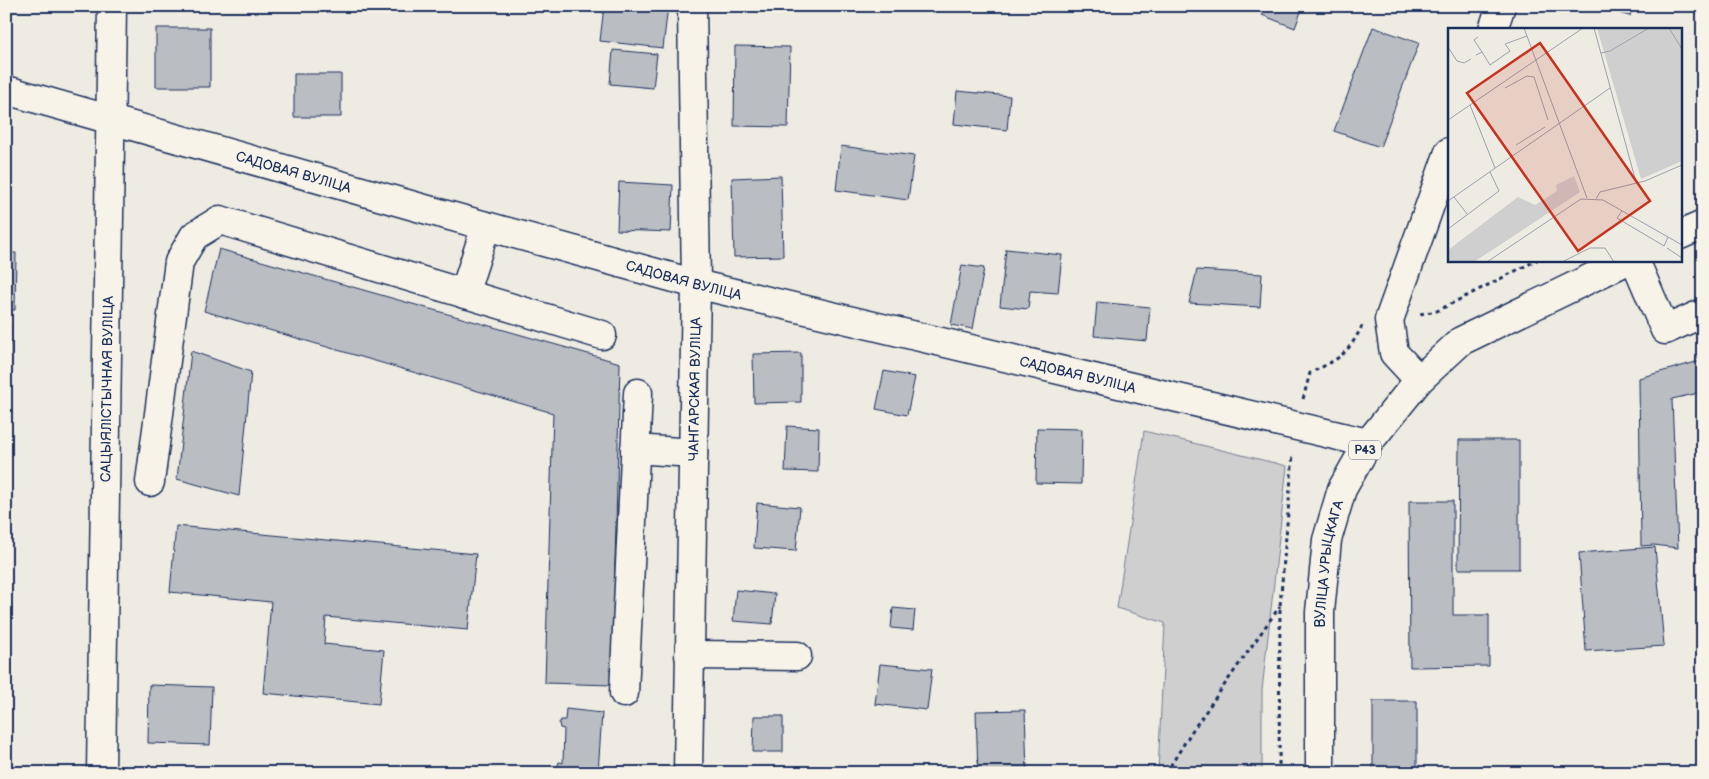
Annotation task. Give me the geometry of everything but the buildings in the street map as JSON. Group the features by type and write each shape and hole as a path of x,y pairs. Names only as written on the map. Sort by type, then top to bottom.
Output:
{"street":[{"name":"САЦЫЯЛІСТЫЧНАЯ ВУЛІЦА","path":"101,773 112,6"},
{"name":"ЧАНГАРСКАЯ ВУЛІЦА","path":"688,773 696,284 692,6"},
{"path":"1493,28 1501,6"},
{"name":"САДОВАЯ ВУЛІЦА","path":"6,90 696,284 1368,444"},
{"path":"1419,380 1394,353 1389,320 1448,155"},
{"path":"150,482 179,262 194,236 220,220 602,335"},
{"path":"1682,234 1703,225"},
{"path":"464,294 486,226"},
{"name":"ВУЛІЦА УРЫЦКАГА","path":"1320,773 1320,612 1327,540 1342,489 1368,444 1419,380 1461,341 1626,261"},
{"path":"1634,261 1665,330 1703,313"},
{"path":"624,693 638,392"},
{"path":"635,449 693,454"},
{"path":"690,656 797,656"}],"path":[{"path":"1166,773 1192,731 1280,606"}],"shaded area":[{"path":"1144,431 1287,466 1262,690 1262,773 1158,773 1165,623 1117,608"}]}
